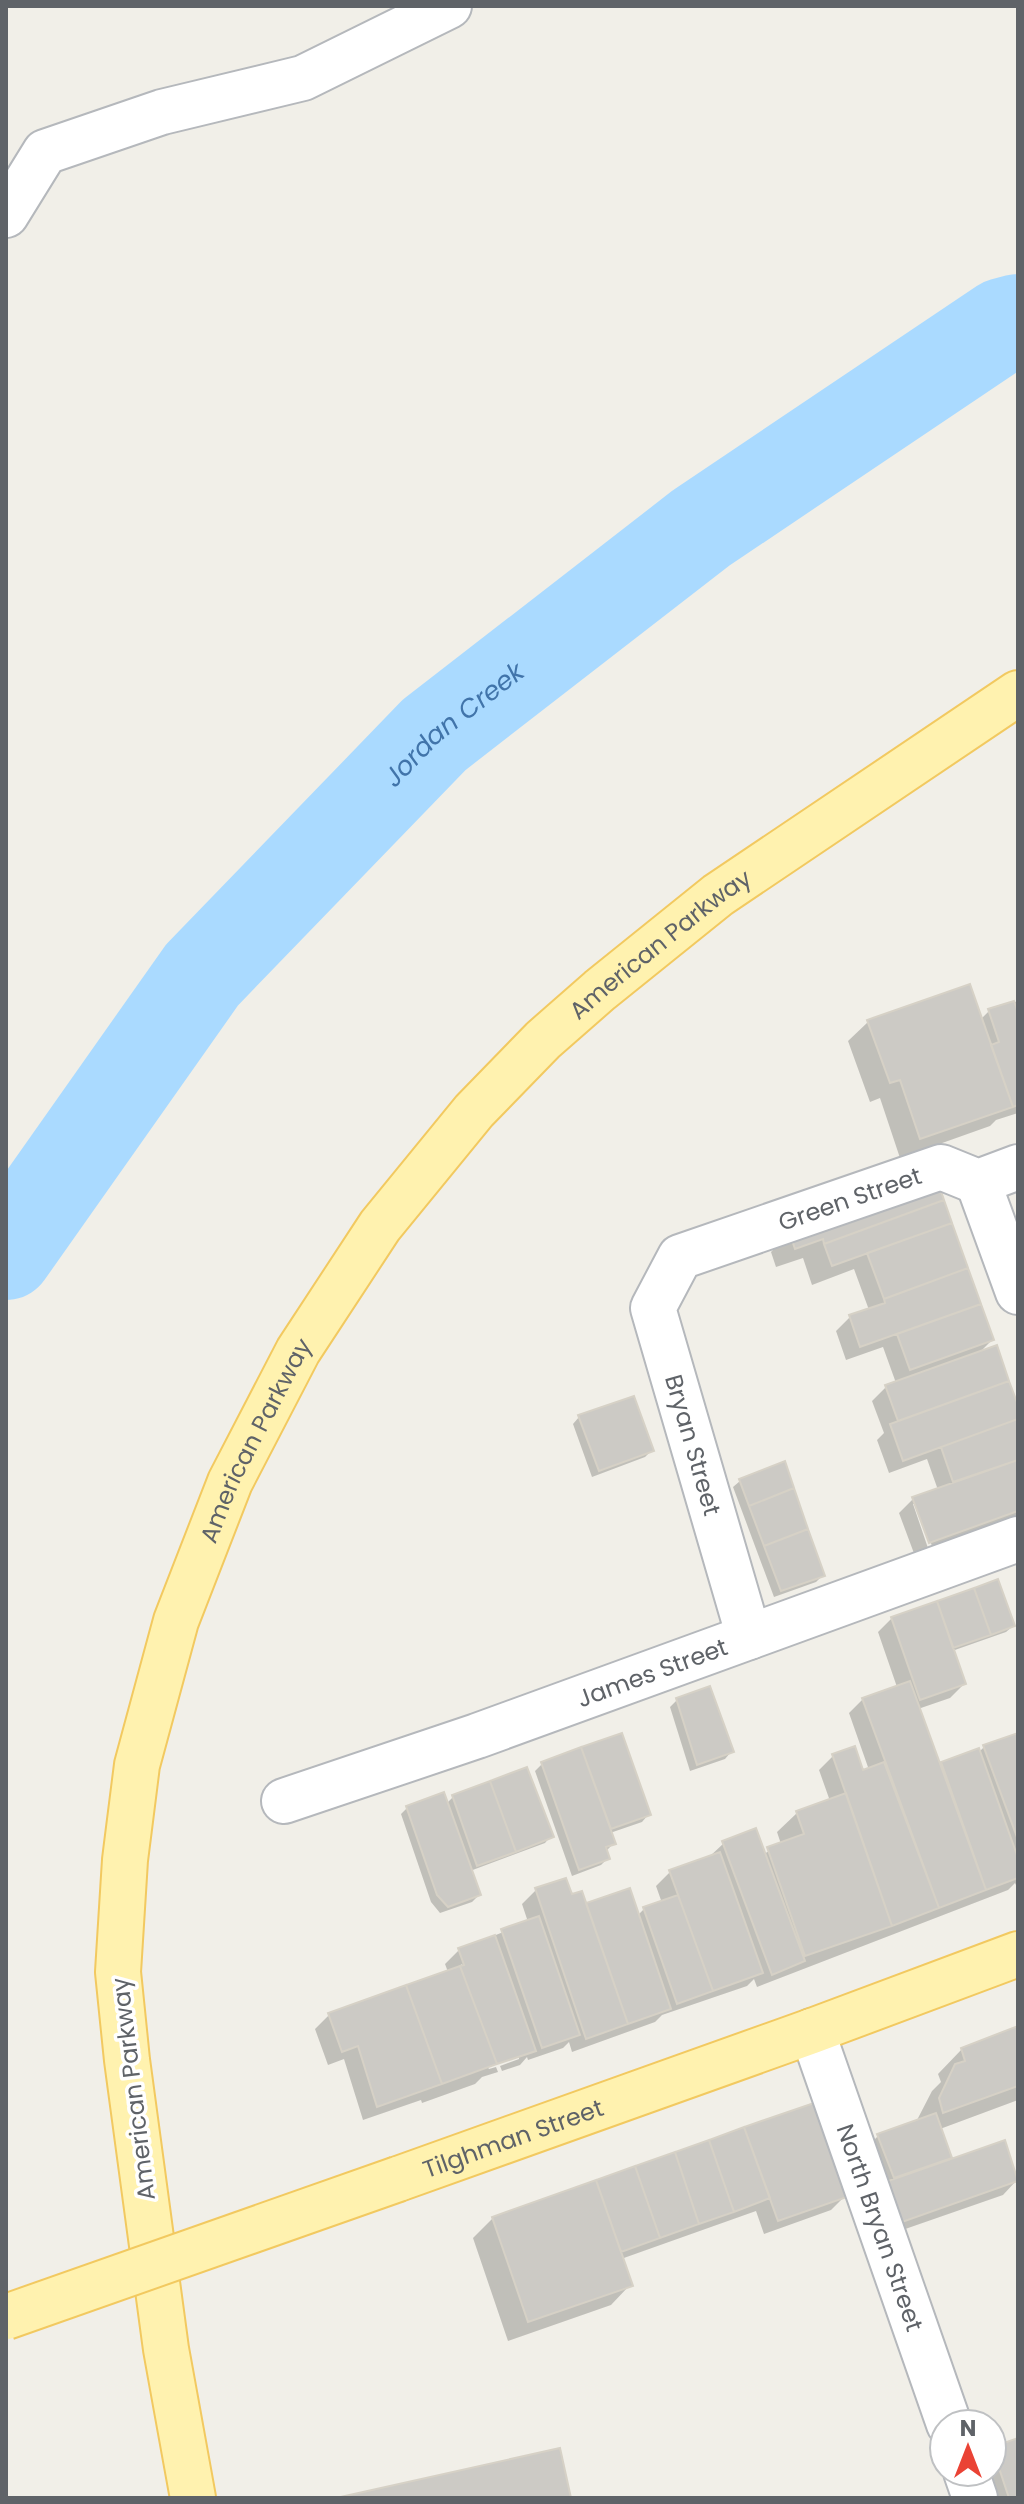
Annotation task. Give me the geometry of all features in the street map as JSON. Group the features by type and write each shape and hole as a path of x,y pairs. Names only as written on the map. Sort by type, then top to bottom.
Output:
{"main road":[{"name":"American Parkway","path":"193,2498 164,2334 118,1972 125,1860 137,1765 176,1621 230,1482 298,1351 380,1226 474,1111 543,1040 718,895 1018,693"},
{"name":"Tilghman Street","path":"6,2317 812,2031 1018,1954"}],"street":[{"path":"6,215 45,152 162,112 303,78 449,6"},
{"name":"Green Street","path":"680,1257 941,1167 978,1182"},
{"path":"1018,1167 978,1182 1018,1292"},
{"name":"Bryan Street","path":"680,1257 653,1308 749,1637"},
{"name":"James Street","path":"284,1801 477,1736 1018,1539"},
{"name":"North Bryan Street","path":"812,2031 943,2408"}],"building":[{"path":"970,984 1013,1107 920,1139 900,1080 890,1083 867,1020"},
{"path":"1014,1001 1018,1012 1018,1105 1013,1107 991,1045 999,1042 988,1009"},
{"path":"936,1177 944,1200 824,1244 823,1239 795,1249 789,1231"},
{"path":"944,1200 952,1223 832,1266 824,1244"},
{"path":"952,1223 968,1268 884,1299 867,1253"},
{"path":"968,1268 981,1304 860,1347 849,1315"},
{"path":"981,1304 994,1340 910,1370 897,1334"},
{"path":"997,1345 1009,1381 898,1421 885,1385"},
{"path":"1009,1381 1018,1405 1018,1419 903,1461 890,1424"},
{"path":"634,1396 654,1451 599,1471 578,1415"},
{"path":"1018,1419 1018,1460 953,1482 941,1447"},
{"path":"1018,1460 1018,1511 929,1543 912,1497"},
{"path":"785,1461 794,1488 749,1506 739,1479"},
{"path":"794,1488 808,1529 764,1546 749,1506"},
{"path":"808,1529 825,1576 781,1591 764,1546"},
{"path":"998,1579 1015,1626 991,1635 974,1588"},
{"path":"974,1588 991,1635 953,1648 937,1601"},
{"path":"937,1601 966,1684 920,1700 891,1617"},
{"path":"910,1681 986,1890 939,1908 862,1698"},
{"path":"710,1686 734,1752 697,1765 676,1698"},
{"path":"622,1733 651,1815 611,1829 581,1747"},
{"path":"1018,1733 1018,1840 983,1745"},
{"path":"855,1746 863,1770 884,1762 939,1908 892,1926 832,1754"},
{"path":"581,1747 616,1844 606,1847 610,1859 579,1870 541,1762"},
{"path":"979,1748 1018,1858 1018,1878 986,1890 941,1762"},
{"path":"527,1767 554,1837 516,1852 490,1781"},
{"path":"490,1781 516,1852 477,1866 452,1795"},
{"path":"444,1792 481,1895 448,1907 437,1895 406,1806"},
{"path":"846,1793 892,1926 805,1956 767,1847 804,1834 796,1811"},
{"path":"756,1828 805,1961 772,1975 722,1841"},
{"path":"720,1852 763,1973 713,1991 669,1870"},
{"path":"566,1878 572,1894 582,1891 628,2024 586,2039 535,1888"},
{"path":"630,1888 671,2009 628,2024 586,1903"},
{"path":"678,1895 713,1991 677,2004 643,1907"},
{"path":"539,1916 580,2035 542,2048 501,1929"},
{"path":"495,1935 536,2051 497,2064 460,1966 464,1965 458,1948"},
{"path":"460,1966 497,2064 442,2084 406,1985"},
{"path":"406,1985 442,2084 377,2107 358,2046 342,2052 328,2013"},
{"path":"1018,2026 1018,2086 943,2113 939,2098 955,2064 965,2061 961,2048"},
{"path":"814,2103 847,2197 778,2221 744,2127"},
{"path":"936,2113 952,2158 894,2178 877,2134"},
{"path":"744,2127 770,2198 734,2212 709,2140"},
{"path":"709,2140 734,2212 699,2224 675,2152"},
{"path":"1005,2140 1018,2181 902,2222 888,2181"},
{"path":"675,2152 699,2224 660,2238 635,2166"},
{"path":"635,2166 660,2238 621,2252 596,2180"},
{"path":"596,2180 633,2286 528,2322 492,2217"},
{"path":"1018,2438 1018,2498 1009,2498 1006,2488 1008,2441"},
{"path":"560,2448 571,2498 336,2498"}],"waterway":[{"name":"Jordan Creek","path":"6,1253 202,975 434,735 701,528 1003,325 1018,321"}]}
